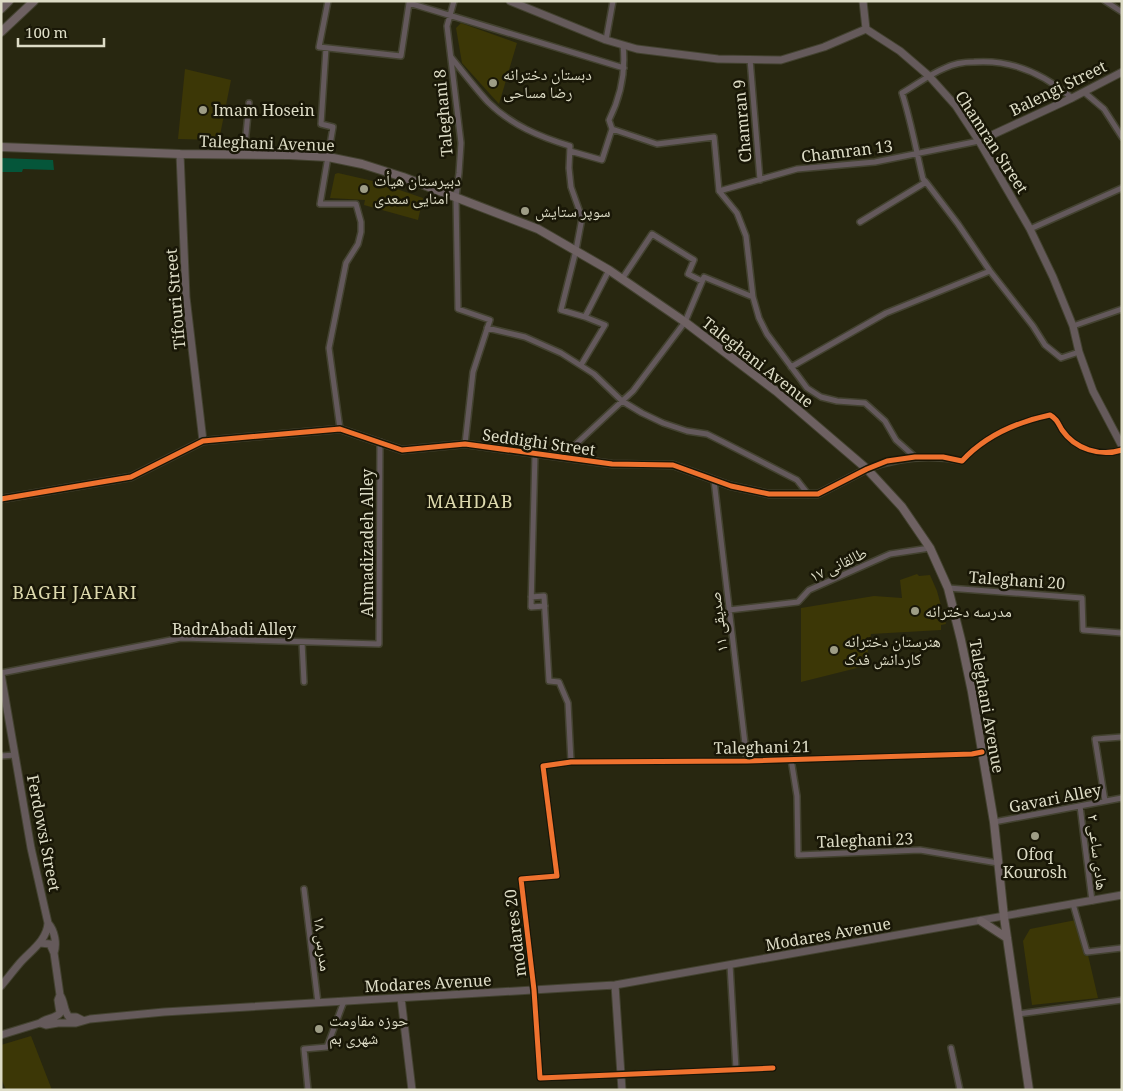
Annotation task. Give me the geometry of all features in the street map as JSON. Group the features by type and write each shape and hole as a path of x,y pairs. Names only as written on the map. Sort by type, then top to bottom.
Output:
{"main road":[{"path":"1,9 9,1"},
{"path":"1,32 34,1"},
{"path":"510,1 606,40 637,49 700,57 781,60 824,47 866,29 863,1"},
{"name":"Chamran Street","path":"866,29 900,51 929,76 956,106 979,141 1030,229 1053,277 1073,326 1079,352 1093,391 1122,446"},
{"name":"Balengi Street","path":"979,141 1072,98 1122,72"},
{"name":"Taleghani Avenue","path":"1,147 180,154 328,157 362,164 456,197 538,229 609,270 685,322 776,391 867,469 902,507 930,548 948,588 962,640 994,822 1004,917 1029,1090"},
{"name":"Tifouri Street","path":"180,154 186,297 203,440"},
{"name":"Seddighi Street","path":"1,498 131,477 203,440 340,429 402,450 465,444 612,464 673,466 731,486 769,494 818,494 867,469"},
{"name":"Ferdowsi Street","path":"1,673 31,848 48,923 53,929 56,948 54,954 60,995"},
{"name":"Modares Avenue","path":"1,1035 40,1023 46,1025 76,1023 82,1020 164,1012 615,985 1122,895"},
{"path":"981,921 1007,938"},
{"path":"1,986 40,943 48,929 48,923"},
{"path":"40,943 50,944 54,954"},
{"path":"615,985 622,1090"},
{"path":"60,995 65,1012 70,1017 82,1020"},
{"path":"40,1023 45,1019 56,1017 60,1013 58,1000 60,995"},
{"path":"401,998 412,1090"}],"street":[{"path":"328,1 318,47 401,56 409,3 624,68"},
{"name":"Taleghani 8","path":"454,1 447,26 461,143 460,172 456,197 458,309 490,320 487,328"},
{"path":"606,40 613,1"},
{"path":"1105,1 1122,12"},
{"path":"450,56 488,102 505,116 524,129 570,149 602,160 612,129 609,120 620,91 624,68 623,45"},
{"path":"326,48 321,124 333,127 320,204 356,204 361,222 358,244 346,263 330,348 340,429"},
{"name":"Chamran 9","path":"750,59 760,180"},
{"path":"1072,98 1057,85 1022,67 1003,62 984,61 964,62 946,67 902,93 911,122 923,179 958,224 990,271 1034,326 1045,345 1061,358 1079,352"},
{"path":"1084,92 1104,109 1122,137"},
{"path":"244,154 249,103"},
{"path":"612,129 657,144 714,137 719,191 737,213 746,236 753,297 759,318 767,334 807,388 821,397 865,403 885,421 896,440 915,457"},
{"name":"Chamran 13","path":"719,191 798,170 876,162 979,141"},
{"path":"570,149 571,187 582,218 561,310 605,325 581,365"},
{"path":"860,222 926,182"},
{"path":"1030,229 1122,188"},
{"path":"622,279 652,234 694,260 688,274 753,297"},
{"path":"585,317 609,270"},
{"path":"791,366 886,313 990,271"},
{"path":"562,458 633,391 685,322 703,279"},
{"path":"1073,326 1122,309"},
{"path":"465,444 473,372 487,328 543,344 581,365 622,400 642,413 687,431 707,434 743,451 797,480 808,494"},
{"path":"867,469 887,462 915,457 943,457 962,461 996,434 1026,420 1050,415 1058,421 1062,430 1073,441 1086,449 1100,453 1122,450"},
{"name":"Ahmadizadeh Alley","path":"379,644 380,442"},
{"path":"535,454 531,607 545,606"},
{"name":"صدیقی ۱۱","path":"714,480 747,760"},
{"name":"طالقانی ۱۷","path":"729,610 798,602 810,590 890,554 930,548"},
{"name":"Taleghani 20","path":"948,588 1082,598 1083,630 1122,633"},
{"path":"531,597 544,596 549,681 559,682 568,702 571,762"},
{"name":"BadrAbadi Alley","path":"1,673 181,638 379,644"},
{"path":"302,642 304,682"},
{"path":"1105,802 1096,739 1122,737"},
{"name":"Taleghani 21","path":"557,876 543,766 571,762 790,759 982,752"},
{"path":"1,756 15,755"},
{"name":"Taleghani 23","path":"790,759 797,796 798,855 920,850 998,863"},
{"name":"Gavari Alley","path":"994,822 1122,798"},
{"name":"هادی ساعی ۲","path":"1080,806 1092,901"},
{"name":"modares 20","path":"534,990 521,879 557,876"},
{"name":"مدرس ۱۸","path":"304,889 318,1003"},
{"path":"1073,904 1087,952 1122,948"},
{"path":"730,965 736,1069"},
{"path":"534,990 540,1078 772,1068"},
{"path":"1018,1014 1122,1000"},
{"path":"308,1090 304,1050 327,1047 344,1002"},
{"path":"951,1048 960,1090"}],"shaded area":[{"name":"دبستان دخترانه رضا مساحی","path":"461,23 517,43 499,104 462,63 456,28"},
{"name":"Imam Hosein","path":"185,69 231,80 219,140 178,139"},
{"name":"دبیرستان هیأت امنایی سعدی","path":"338,173 373,181 423,198 418,220 364,205 365,200 330,198 335,174"},
{"name":"هنرستان دخترانه کاردانش فدک","path":"917,574 919,576 930,575 937,591 946,624 941,625 941,630 871,634 865,666 801,682 801,608 874,596 902,598 900,580"},
{"path":"1076,920 1085,956 1088,955 1098,998 1032,1005 1023,941 1030,929"},
{"path":"31,1036 52,1090 6,1090 1,1078 1,1045"}],"green space":[{"path":"1,158 53,160 54,170 23,169 22,172 1,172"}],"cycle path":[{"path":"1,499 131,477 203,441 340,429 402,450 465,444 612,464 673,465 731,486 769,494 818,494 887,461 915,457 943,457 962,461 981,444 1002,431 1050,415 1056,420 1067,437 1081,447 1097,452 1122,450"},
{"path":"773,1068 540,1078 534,990 521,879 557,876 543,766 571,762 747,761 972,754 982,752"}],"place":[{"name":"دبستان دخترانه رضا مساحی","path":"493,83"},
{"name":"Imam Hosein","path":"203,110"},
{"name":"دبیرستان هیأت امنایی سعدی","path":"364,189"},
{"name":"سوپر ستایش","path":"525,211"},
{"name":"مدرسه دخترانه","path":"915,611"},
{"name":"هنرستان دخترانه کاردانش فدک","path":"834,650"},
{"name":"Ofoq Kourosh","path":"1035,836"},
{"name":"حوزه مقاومت شهری بم","path":"319,1029"}],"district":[{"name":"MAHDAB","path":"470,502"},
{"name":"BAGH JAFARI","path":"75,593"}]}
